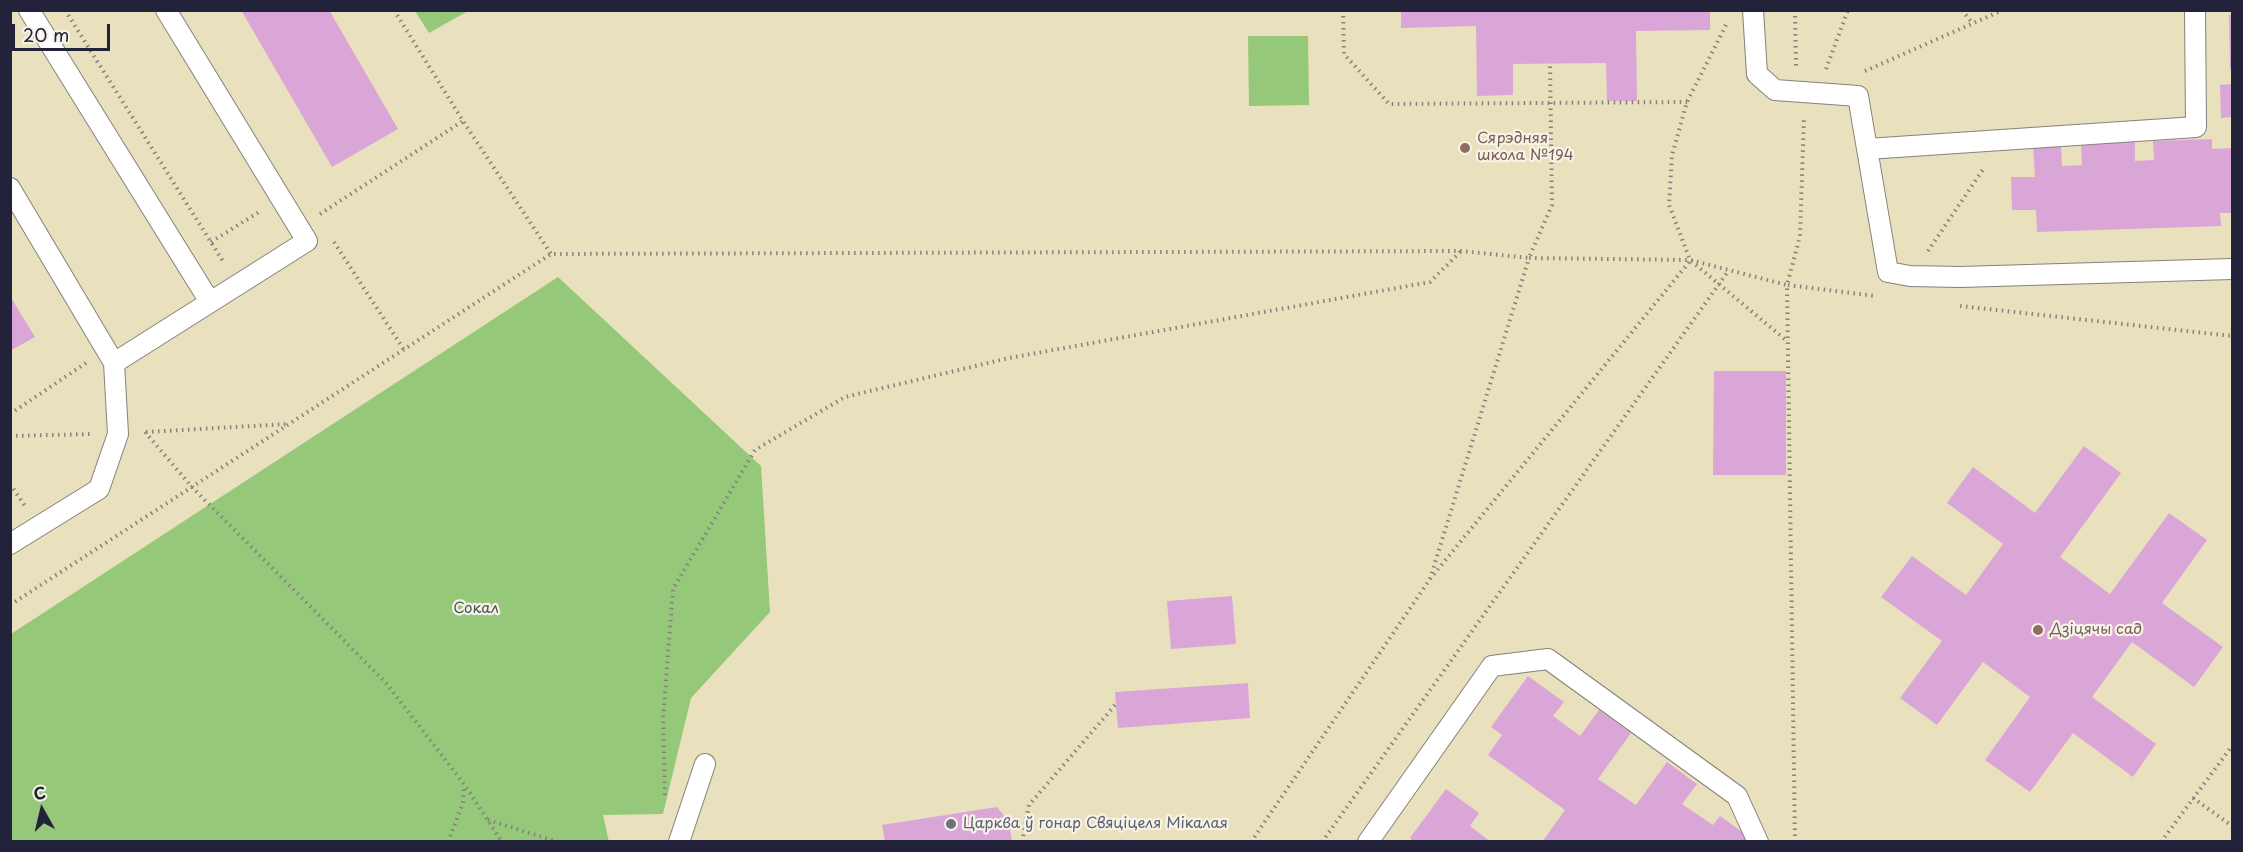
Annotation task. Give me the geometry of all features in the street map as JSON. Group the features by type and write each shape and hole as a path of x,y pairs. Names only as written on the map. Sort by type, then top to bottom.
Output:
{"lane":[{"path":"29,10 210,302"},
{"path":"114,363 307,241 166,10"},
{"path":"1753,10 1756,75 1775,90 1858,96 1888,272 1910,276 2232,269"},
{"path":"1867,149 2196,127 2195,10"},
{"path":"10,188 114,363 118,434 99,489 10,544"},
{"path":"1368,842 1492,666 1548,659 1737,796 1758,842"},
{"path":"679,842 705,764"}],"path":[{"path":"65,10 229,271"},
{"path":"394,10 463,121 551,254"},
{"path":"1343,10 1344,54 1389,104 1687,102"},
{"path":"1795,10 1796,93"},
{"path":"1795,842 1787,285 1800,236 1804,115 1816,94 1848,10"},
{"path":"1962,10 1973,24"},
{"path":"1860,74 2003,10"},
{"path":"1731,16 1687,102 1672,155 1668,205 1690,260 1788,341"},
{"path":"1430,579 1529,258 1551,205 1550,63"},
{"path":"1910,276 2004,140"},
{"path":"211,242 263,209"},
{"path":"665,797 663,720 673,590 755,450 844,398 1009,358 1430,282 1462,251"},
{"path":"10,605 551,254 1462,251 1529,258 1690,260 1787,285 1863,294"},
{"path":"1251,842 1430,579 1690,260"},
{"path":"1322,842 1729,270"},
{"path":"1949,304 2232,336"},
{"path":"10,436 118,434 289,424"},
{"path":"146,432 192,487 386,683 464,784 502,842"},
{"path":"1022,842 1029,805 1116,704"},
{"path":"2161,842 2232,746"},
{"path":"448,842 463,803 464,784"},
{"path":"2193,798 2232,826"},
{"path":"488,820 558,842"}],"green space":[{"path":"415,11 468,11 429,33"},
{"path":"1248,36 1308,36 1309,105 1249,106"},
{"name":"Сокал","path":"558,277 761,466 770,612 691,698 663,814 603,815 609,842 11,841 11,634"}],"building":[{"path":"241,10 329,10 398,129 332,167"},
{"path":"1401,10 1710,10 1710,30 1636,31 1637,101 1607,101 1606,63 1513,64 1513,95 1477,96 1476,26 1401,28"},
{"path":"2229,15 2232,15 2232,69 2230,69"},
{"path":"2232,84 2232,117 2221,118 2220,85"},
{"path":"2212,139 2212,149 2232,148 2232,213 2220,213 2221,226 2037,232 2036,210 2012,210 2011,177 2035,177 2033,145 2061,145 2062,166 2082,165 2081,143 2135,142 2135,161 2154,160 2153,141"},
{"path":"10,296 35,337 10,351"},
{"path":"1714,371 1786,371 1786,475 1713,475"},
{"path":"2084,446 2121,473 2060,557 2110,594 2169,513 2207,540 2162,603 2223,647 2194,687 2132,642 2092,697 2156,744 2133,777 2073,733 2030,792 1985,760 2030,697 1983,662 1937,725 1900,698 1942,641 1881,597 1912,556 1966,595 2003,544 1947,503 1973,467 2035,513"},
{"path":"1232,596 1236,644 1171,649 1167,601"},
{"path":"1528,676 1564,702 1553,716 1580,736 1599,710 1631,733 1598,779 1636,805 1667,762 1697,784 1682,804 1713,825 1720,816 1753,840 1752,842 1542,842 1565,810 1488,755 1502,735 1491,727"},
{"path":"1248,683 1250,718 1118,728 1115,692"},
{"path":"1446,789 1479,813 1470,826 1491,842 1414,842 1410,838"},
{"name":"Царква ў гонар Свяціцеля Мікалая","path":"997,807 1009,822 1012,842 885,842 882,825"}],"place":[{"name":"Сярэдняя школа №194","path":"1465,148"},
{"name":"Дзіцячы сад","path":"2038,630"},
{"name":"Царква ў гонар Свяціцеля Мікалая","path":"951,824"}]}
